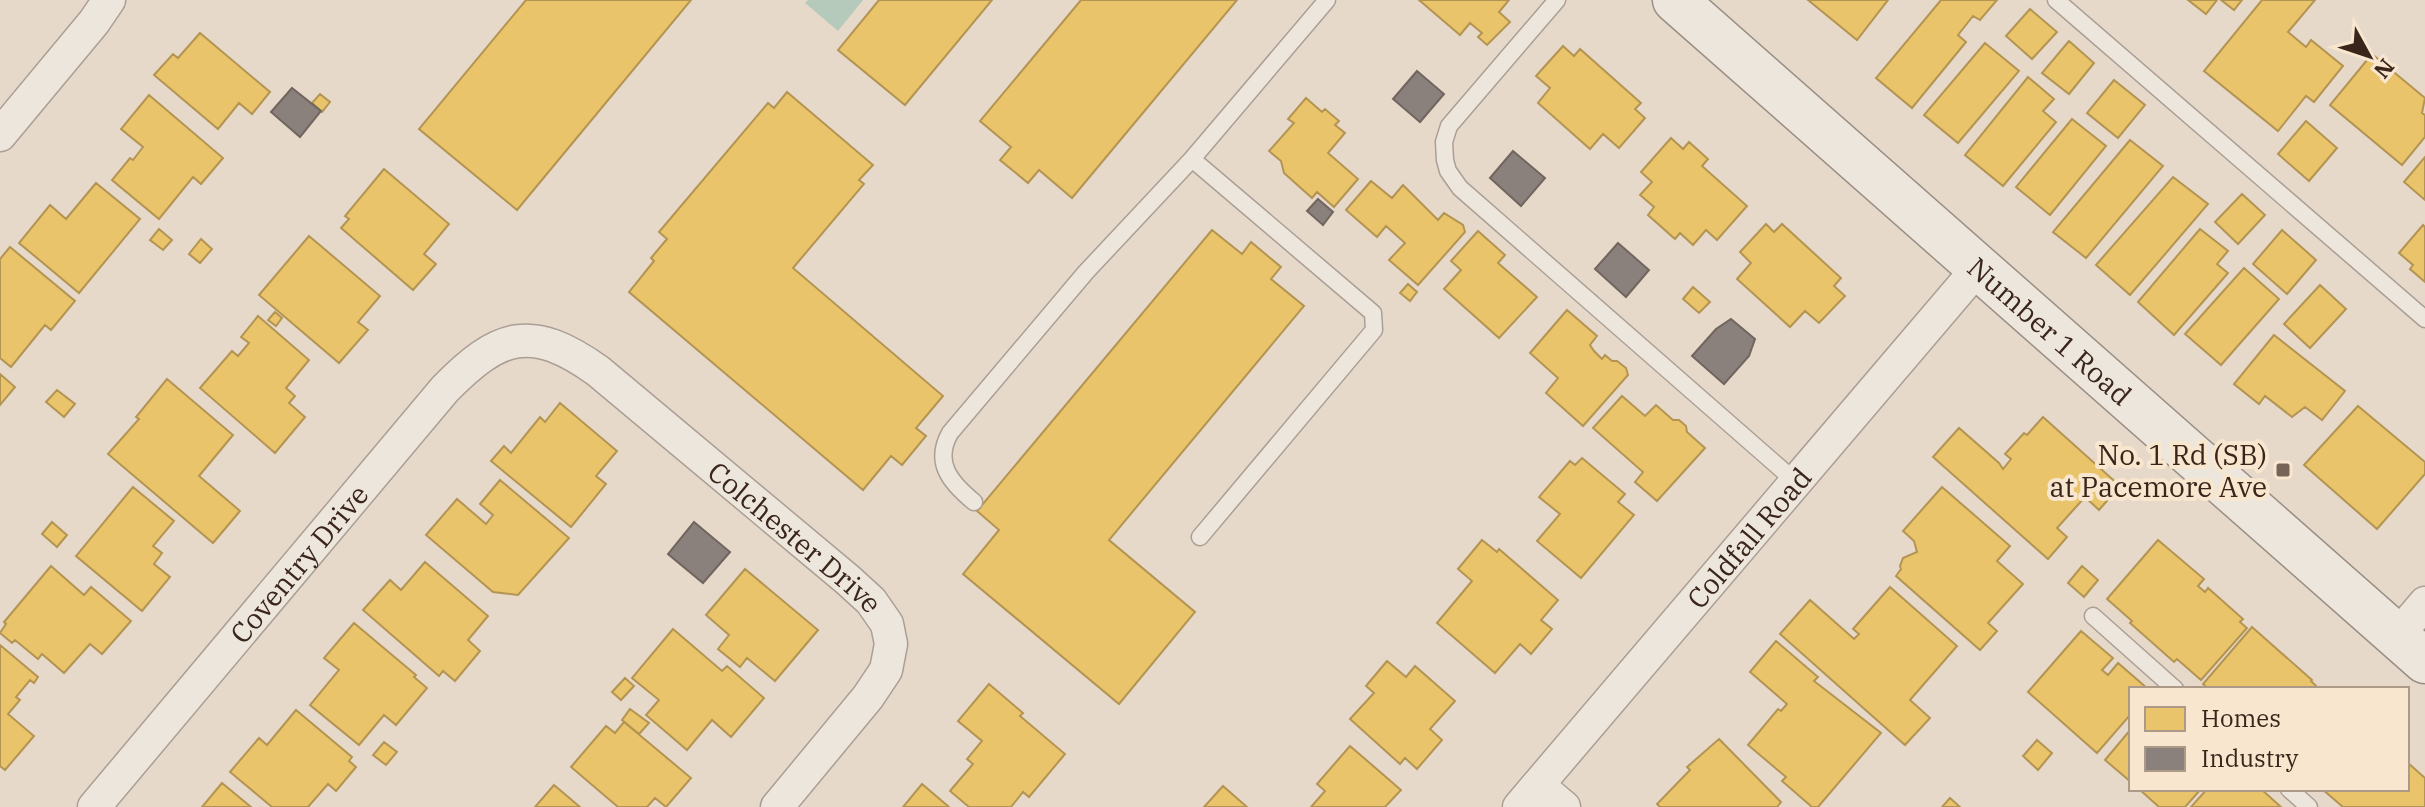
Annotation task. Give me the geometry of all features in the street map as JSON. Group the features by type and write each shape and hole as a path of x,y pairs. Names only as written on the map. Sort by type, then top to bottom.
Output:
{"main road":[{"name":"Number 1 Road","path":"1675,0 2411,649"}],"street":[{"path":"0,135 109,0"},
{"name":"Coldfall Road","path":"1528,796 1978,268"},
{"name":"Coventry Drive","path":"94,807 445,389 482,354 517,341"},
{"name":"Colchester Drive","path":"517,341 545,343 573,353 598,371 848,580 871,601 887,624 891,644 886,670 868,697 777,807"},
{"path":"2411,649 2425,603"},
{"path":"1528,796 1564,807"}],"lane":[{"path":"974,502 947,476 942,453 950,433 1086,272 1192,159 1327,0"},
{"path":"1557,0 1454,118 1444,142 1448,171 1460,188 1796,482"},
{"path":"2056,0 2425,319"},
{"path":"1192,159 1373,313 1374,330 1200,537"},
{"path":"2093,616 2173,687"},
{"path":"2291,791 2309,807"}],"shaded area":[{"path":"808,0 863,0 838,31 805,3"}],"building: Homes":[{"path":"526,0 691,0 517,210 419,129"},
{"path":"879,0 992,0 905,105 838,50"},
{"path":"1081,0 1237,0 1072,198 1039,170 1028,183 1000,160 1011,147 980,121"},
{"path":"1419,0 1509,0 1499,12 1510,22 1487,45 1478,37 1482,33 1470,23 1460,35"},
{"path":"1808,0 1888,0 1857,40"},
{"path":"1941,0 1997,0 1980,20 1973,16 1958,35 1966,42 1912,108 1876,78"},
{"path":"2188,0 2217,0 2206,14"},
{"path":"2221,0 2242,0 2234,10"},
{"path":"2262,0 2315,0 2288,32 2306,47 2311,40 2343,66 2314,102 2306,96 2278,131 2204,71"},
{"path":"2030,9 2057,32 2032,59 2006,36"},
{"path":"200,33 270,92 252,114 239,103 218,129 154,75 173,54 178,58"},
{"path":"2069,41 2094,63 2069,94 2042,73"},
{"path":"1985,43 2019,71 1958,143 1924,115"},
{"path":"1563,46 1574,56 1580,49 1641,103 1635,109 1645,118 1619,148 1603,134 1590,149 1538,103 1550,88 1536,76"},
{"path":"2372,54 2425,98 2422,113 2425,115 2425,137 2402,165 2330,105"},
{"path":"2028,77 2054,99 2043,111 2056,122 2003,186 1965,155"},
{"path":"2114,80 2145,105 2118,138 2087,113"},
{"path":"787,92 873,165 859,180 864,184 793,268 943,396 916,428 926,436 902,465 891,456 863,490 629,292 667,239 659,232 768,103 774,108"},
{"path":"320,94 330,102 322,112 312,103"},
{"path":"149,95 223,158 201,184 193,177 159,219 112,180 143,147 121,129"},
{"path":"1306,98 1339,121 1335,125 1345,133 1328,153 1358,179 1334,207 1317,192 1312,198 1284,173 1281,161 1269,151 1294,123 1288,119"},
{"path":"2072,119 2106,146 2050,215 2016,187"},
{"path":"2306,121 2337,148 2309,181 2278,154"},
{"path":"1671,138 1683,149 1689,142 1708,159 1702,166 1747,206 1717,240 1706,230 1693,245 1680,233 1675,239 1648,215 1654,207 1640,195 1652,182 1641,172"},
{"path":"2130,140 2163,166 2086,258 2053,232"},
{"path":"2425,157 2425,200 2404,182"},
{"path":"384,169 449,224 424,254 436,264 413,290 341,228 349,219 345,216"},
{"path":"2173,177 2208,204 2130,295 2096,265"},
{"path":"1371,181 1392,198 1403,185 1438,220 1444,213 1463,225 1465,232 1418,285 1389,260 1405,243 1386,226 1377,237 1346,210"},
{"path":"96,183 140,219 79,293 19,243 50,205 66,219"},
{"path":"2242,194 2265,215 2238,244 2215,222"},
{"path":"1766,224 1774,232 1782,224 1841,278 1834,286 1845,296 1819,323 1805,311 1790,327 1737,279 1751,263 1740,252"},
{"path":"2423,225 2425,282 2410,269 2413,265 2399,253"},
{"path":"159,229 172,240 163,250 150,240"},
{"path":"2200,229 2228,251 2217,264 2228,273 2174,335 2138,302"},
{"path":"1212,230 1242,254 1251,242 1281,267 1271,279 1304,306 1109,540 1195,612 1119,704 963,574 999,530 977,511"},
{"path":"2282,230 2316,260 2287,294 2253,264"},
{"path":"1478,231 1505,255 1498,263 1537,297 1499,338 1444,289 1461,270 1451,261"},
{"path":"309,236 380,296 358,322 368,330 339,363 259,295"},
{"path":"201,239 212,249 200,263 189,254"},
{"path":"10,247 75,301 51,330 45,325 11,367 0,358 0,259"},
{"path":"2244,268 2279,299 2221,365 2185,334"},
{"path":"1408,284 1417,292 1410,301 1400,293"},
{"path":"2320,285 2346,309 2310,348 2284,324"},
{"path":"1693,287 1710,302 1699,313 1683,299"},
{"path":"1567,310 1597,336 1590,345 1594,351 1602,359 1605,355 1617,361 1626,368 1628,375 1583,426 1546,393 1558,378 1530,353"},
{"path":"275,312 282,318 276,326 268,320"},
{"path":"258,316 309,360 286,388 295,396 289,403 305,417 275,453 200,388 232,351 238,356 249,343 241,337"},
{"path":"2274,335 2345,391 2322,420 2305,407 2292,417 2265,396 2259,404 2234,384"},
{"path":"0,374 15,387 0,405"},
{"path":"167,379 233,435 199,476 240,511 213,543 108,454 139,419 136,417"},
{"path":"57,390 75,404 64,417 46,402"},
{"path":"1622,396 1645,416 1656,405 1673,420 1679,420 1686,426 1687,432 1705,448 1657,501 1635,482 1643,472 1593,428"},
{"path":"560,403 617,451 596,476 606,484 571,527 491,461 504,446 511,453 540,417 545,422"},
{"path":"2358,406 2425,462 2425,474 2377,529 2304,465"},
{"path":"2043,417 2120,486 2099,510 2085,497 2057,528 2067,537 2048,559 1933,457 1959,428 2003,469 2011,459 2005,454"},
{"path":"1582,458 1625,494 1618,502 1634,515 1581,578 1537,541 1560,514 1539,497 1570,461 1575,465"},
{"path":"500,480 569,538 518,595 493,592 426,535 457,499 486,524 493,515 480,504"},
{"path":"133,487 174,521 153,546 162,553 154,564 170,577 142,611 76,556"},
{"path":"1942,487 2010,546 1997,561 2023,584 1988,623 1997,631 1980,650 1896,576 1903,558 1917,552 1914,541 1903,531"},
{"path":"52,522 67,535 57,547 42,534"},
{"path":"1482,540 1497,552 1499,549 1558,600 1541,620 1552,629 1531,654 1520,644 1495,673 1437,623 1472,581 1458,569"},
{"path":"2158,540 2204,579 2198,586 2205,592 2208,588 2243,619 2240,622 2247,628 2201,680 2177,659 2174,662 2107,599"},
{"path":"425,562 488,616 468,640 480,651 455,681 443,671 439,676 363,610 390,580 401,590"},
{"path":"51,566 84,595 91,587 131,621 102,654 90,644 64,673 42,654 38,659 15,640 12,643 0,633 6,624 4,622"},
{"path":"2082,566 2098,580 2084,597 2068,583"},
{"path":"745,569 818,630 775,681 747,658 740,667 718,649 729,635 706,615"},
{"path":"1890,587 1957,646 1910,700 1930,718 1905,745 1780,634 1810,600 1854,639 1859,634 1853,629"},
{"path":"354,623 427,688 396,725 384,715 359,745 310,705 339,670 324,658"},
{"path":"2252,627 2317,687 2206,687 2203,684"},
{"path":"673,629 722,671 727,666 764,698 731,737 712,720 687,750 646,715 659,700 632,678"},
{"path":"2081,631 2113,658 2102,670 2108,675 2118,663 2146,687 2129,687 2129,716 2097,753 2028,692"},
{"path":"1776,641 1818,677 1814,681 1881,733 1818,807 1812,807 1782,781 1786,777 1748,745 1778,709 1781,711 1787,704 1750,672"},
{"path":"0,645 38,677 34,683 30,680 16,697 20,700 8,714 34,736 5,770 0,766"},
{"path":"1387,661 1406,677 1415,666 1455,701 1430,729 1442,740 1417,769 1405,758 1400,764 1350,719 1374,693 1366,686"},
{"path":"625,678 634,686 621,700 612,692"},
{"path":"989,684 1023,713 1020,716 1065,754 1029,797 1023,792 1011,807 969,807 950,791 973,764 967,759 982,741 958,721"},
{"path":"630,709 649,723 639,734 622,720"},
{"path":"296,710 352,757 349,761 356,767 336,791 328,784 308,807 272,807 230,772 259,738 267,745"},
{"path":"624,722 691,778 666,807 655,798 647,807 618,807 571,767 606,726 615,733"},
{"path":"2129,731 2129,780 2105,760"},
{"path":"1719,739 1781,802 1777,807 1660,807 1657,804 1690,770 1687,767"},
{"path":"2037,740 2052,753 2038,770 2023,756"},
{"path":"384,742 397,752 386,765 373,755"},
{"path":"1350,746 1401,790 1385,807 1311,807 1325,791 1317,784"},
{"path":"2409,764 2425,778 2425,807 2343,807 2324,791 2409,791"},
{"path":"222,783 251,807 202,807"},
{"path":"922,784 949,807 903,807"},
{"path":"554,785 580,807 535,807"},
{"path":"1223,786 1247,807 1204,807"},
{"path":"2141,791 2199,791 2185,807 2159,807"},
{"path":"2205,791 2263,791 2281,807 2191,807"},
{"path":"1950,798 1960,807 1942,807"}],"building: Industry":[{"path":"1417,71 1444,94 1420,122 1393,99"},
{"path":"292,88 321,111 300,137 271,112"},
{"path":"1513,151 1545,178 1521,206 1490,178"},
{"path":"1318,199 1333,212 1323,225 1307,211"},
{"path":"1618,243 1649,270 1626,297 1595,269"},
{"path":"1731,319 1755,339 1749,356 1724,384 1692,356 1716,329"},
{"path":"694,522 730,552 703,583 668,554"}],"place":[{"name":"No. 1 Rd (SB) at Pacemore Ave","path":"2283,470"}]}
